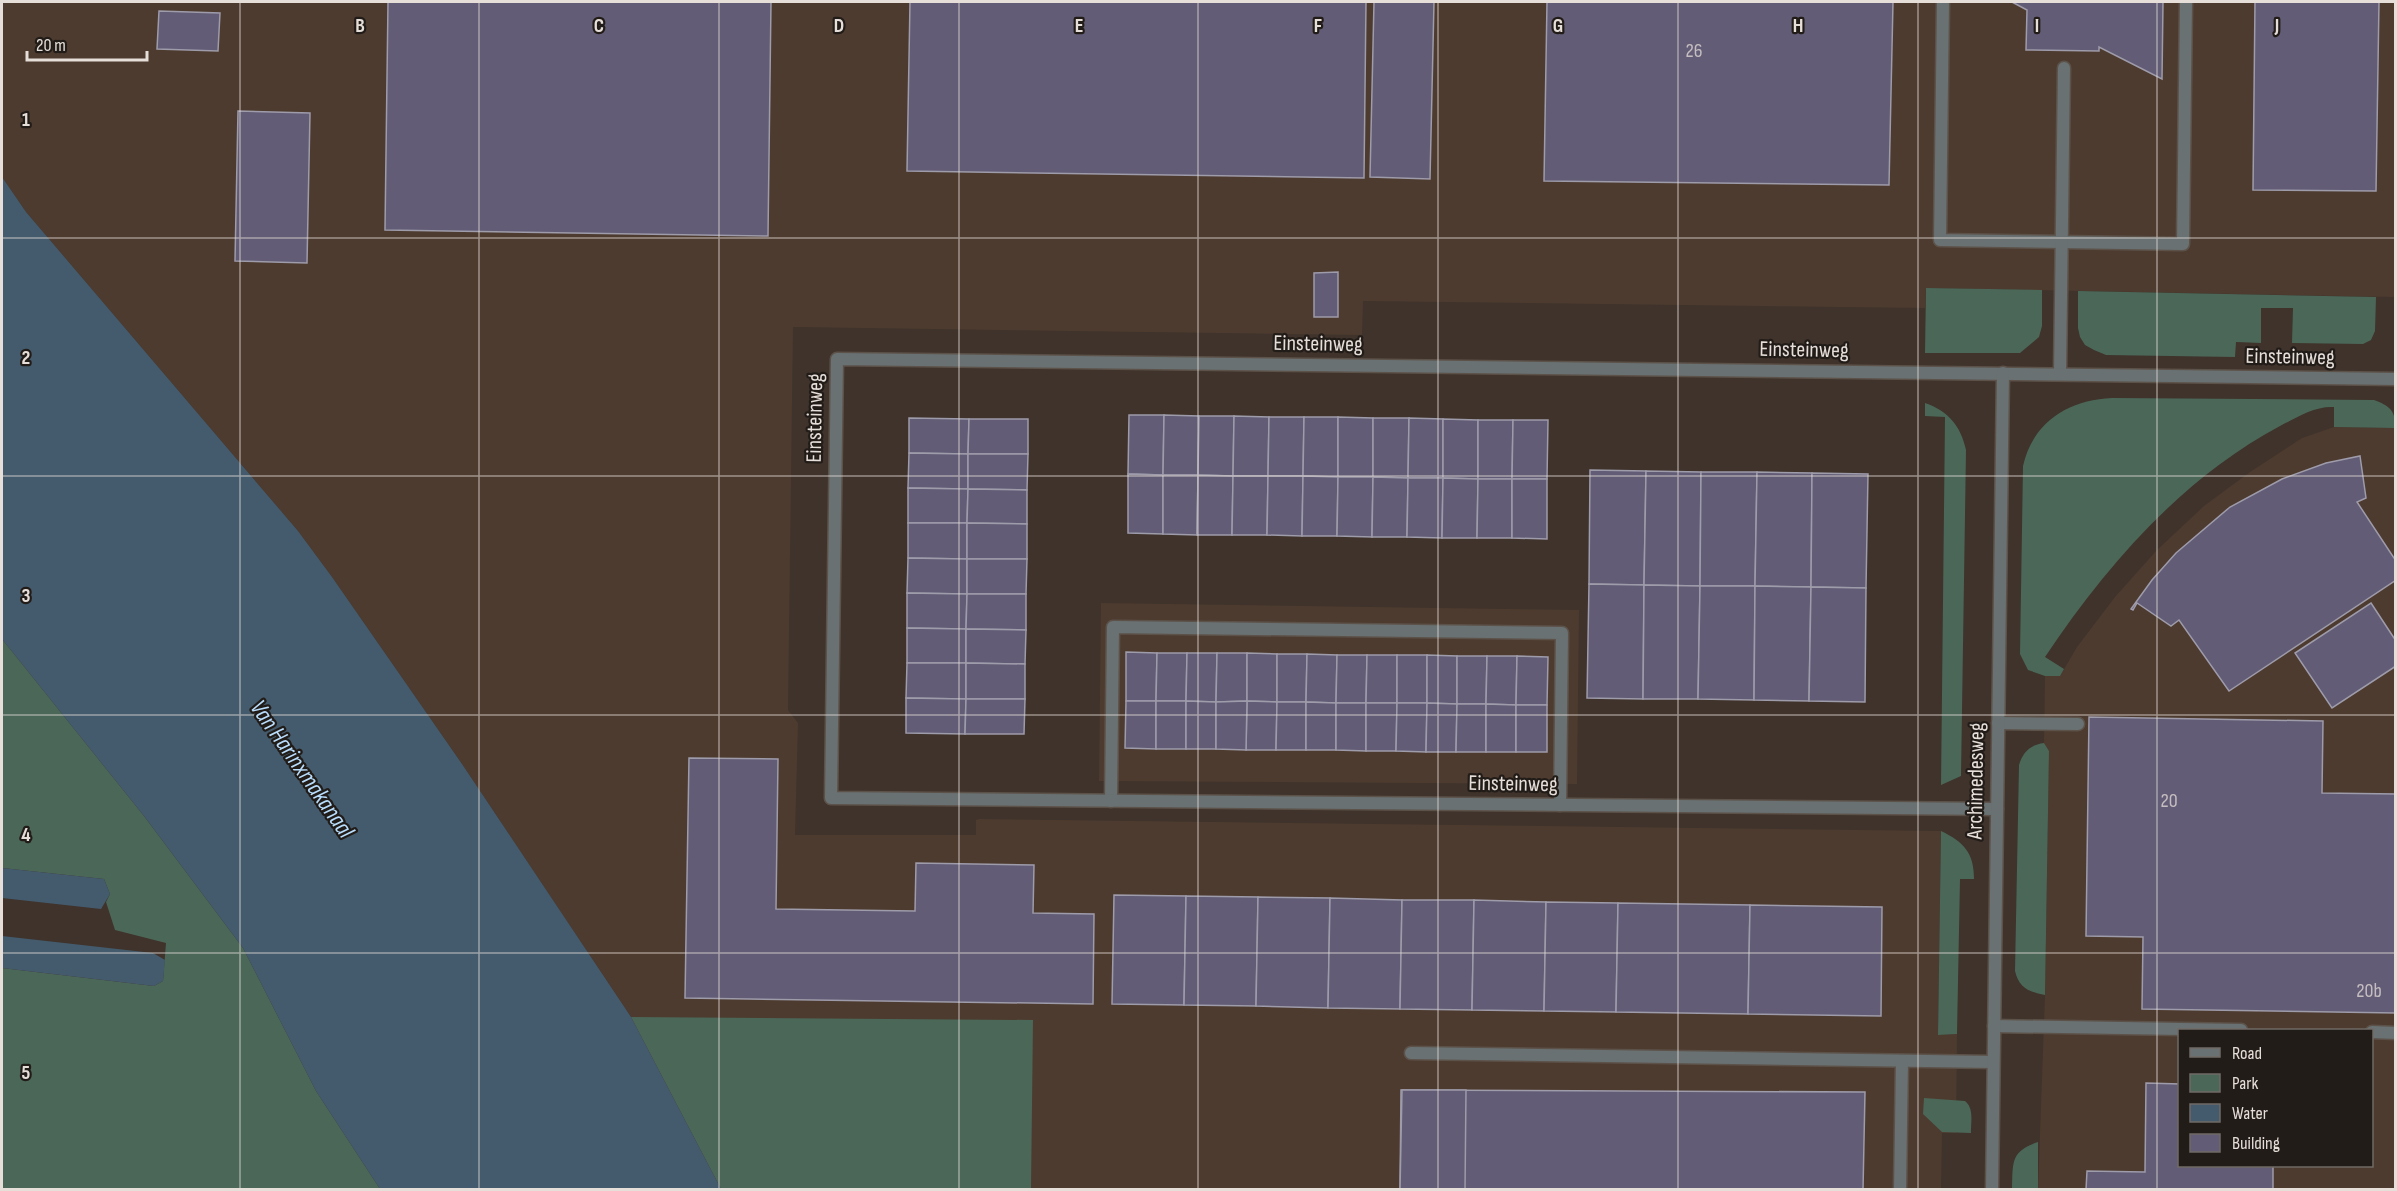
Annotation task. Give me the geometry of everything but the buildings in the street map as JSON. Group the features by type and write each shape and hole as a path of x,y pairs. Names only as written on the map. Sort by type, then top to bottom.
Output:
{"street":[{"path":"1943,2 1940,240 2183,244 2186,2"},
{"path":"2060,374 2064,68"},
{"name":"Einsteinweg","path":"1997,808 831,798 837,359 2396,379"},
{"name":"Archimedesweg","path":"1992,1190 2003,374"},
{"path":"1111,801 1113,627 1562,633 1560,805"},
{"path":"1998,723 2078,724"},
{"path":"1994,1026 2179,1029"},
{"path":"2373,1032 2396,1033"},
{"path":"1411,1053 1993,1062"},
{"path":"1900,1190 1902,1061"}],"shaded area":[{"path":"2,2 2395,2 2395,297 1926,288 1925,308 1363,301 1362,335 793,327 788,710 798,723 795,835 976,835 976,820 979,819 1941,831 1938,1035 1957,1034 1956,1133 1942,1133 1941,1190 721,1189 631,1017 462,764 332,577 298,531 26,212 2,177"},
{"path":"2334,427 2395,428 2395,1189 2038,1190 2045,995 2049,751 2044,743 2045,676 2060,676 2077,647 2115,597 2157,550 2204,506 2302,438"},
{"path":"1101,603 1579,610 1577,784 1099,781"}],"green space":[{"path":"1926,288 2042,290 2042,326 2039,337 2020,353 1925,353"},
{"path":"2078,291 2376,297 2375,331 2371,340 2363,344 2292,343 2293,308 2261,308 2261,343 2236,342 2235,357 2106,355 2085,345 2080,337"},
{"path":"2112,398 2374,400 2391,410 2395,428 2334,427 2334,407 2327,407 2300,416 2244,447 2178,498 2120,558 2045,657 2064,669 2060,676 2045,676 2028,670 2020,654 2023,466 2035,437 2055,416 2081,403"},
{"path":"1925,403 1947,415 1961,434 1966,450 1961,776 1941,785 1945,417 1925,416"},
{"path":"2,639 144,816 243,948 316,1091 380,1189 2,1189 2,968 154,986 163,981 166,943 115,930 106,902 110,894 104,879 2,868"},
{"path":"2044,743 2049,751 2045,995 2022,985 2015,971 2019,765 2028,750"},
{"path":"1941,831 1956,839 1966,849 1972,862 1974,879 1960,879 1957,1034 1938,1035"},
{"path":"631,1017 1033,1020 1031,1189 721,1189"},
{"path":"1924,1098 1965,1101 1971,1111 1971,1133 1942,1132 1923,1114"},
{"path":"2038,1142 2038,1189 2012,1189 2015,1159 2022,1149"}],"water":[{"name":"Van Harinxmakanaal","path":"2,177 26,212 298,531 332,577 462,764 631,1017 721,1189 380,1189 316,1091 243,948 144,816 2,639"},
{"path":"2,868 104,879 110,894 101,909 2,898"},
{"path":"2,936 153,953 165,960 163,981 154,986 2,968"}]}
